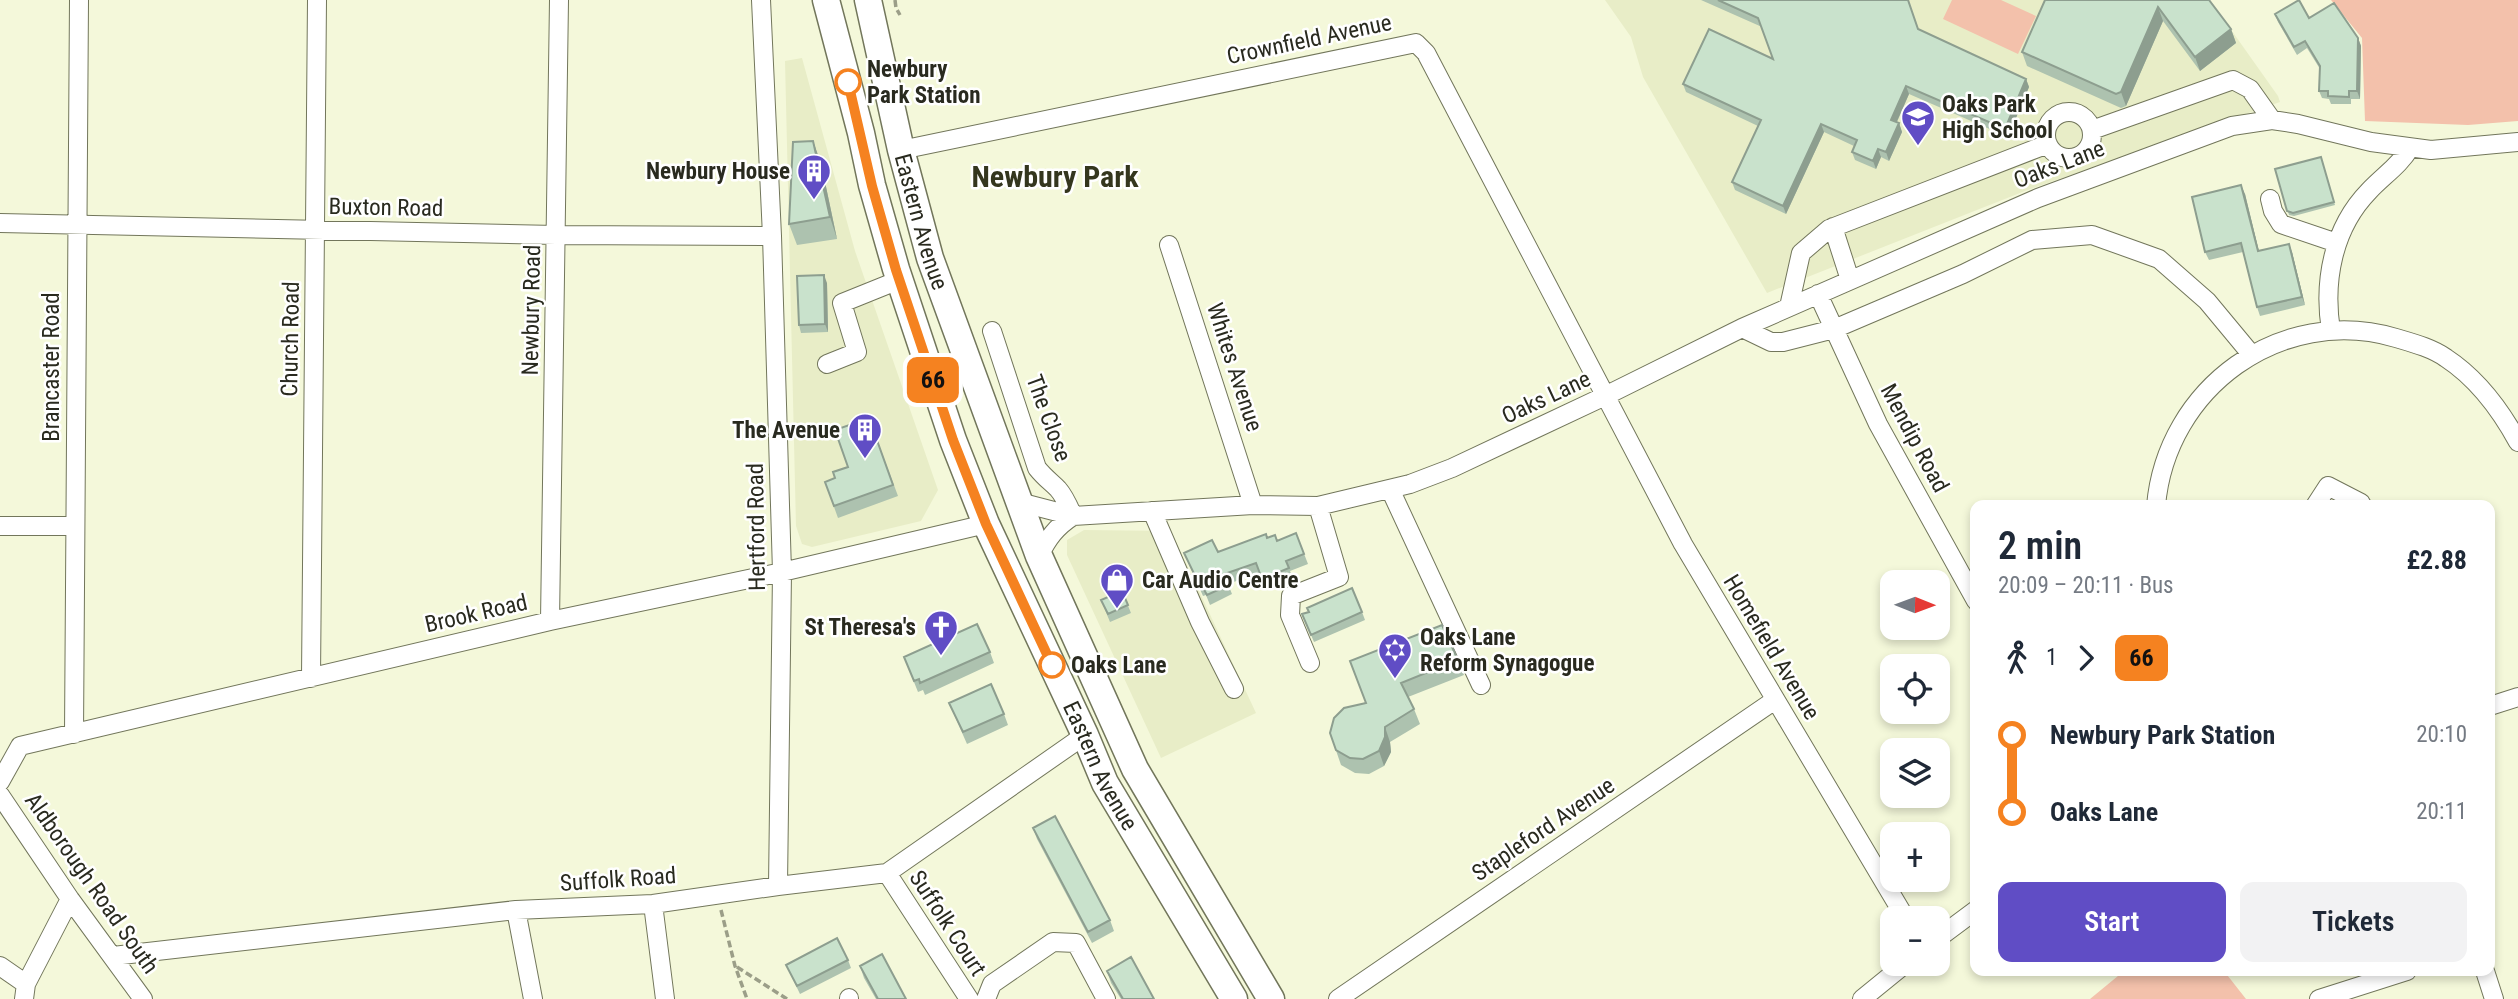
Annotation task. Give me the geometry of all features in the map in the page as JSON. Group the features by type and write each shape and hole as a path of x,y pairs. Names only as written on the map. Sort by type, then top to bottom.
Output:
{"highway":[{"name":"Eastern Avenue","path":"827,0 872,186 899,280 953,440 986,524 1105,783 1234,999"},
{"name":"Eastern Avenue","path":"868,0 901,150 930,258 1039,556 1135,769 1271,999"}],"street":[{"name":"Brancaster Road","path":"74,734 79,0"},
{"name":"Church Road","path":"311,678 317,0"},
{"name":"Newbury Road","path":"550,621 559,0"},
{"name":"Hertford Road","path":"761,0 772,236 782,572 778,886"},
{"name":"Crownfield Avenue","path":"901,150 1416,43 1426,52 1605,396"},
{"path":"2092,130 2233,80 2250,89 2272,120"},
{"path":"2070,112 2084,117 2092,130 2090,145 2086,151 2073,158 2058,155 2048,144 2047,129 2055,116 2062,113 2070,112"},
{"name":"Oaks Lane","path":"1019,502 1073,516 1253,505 1318,506 1390,489 1452,468 1742,328 2050,193 2232,126 2272,120 2371,142 2431,150 2518,142"},
{"path":"1789,307 1801,253 1833,227 2048,144"},
{"path":"2331,331 2329,285 2332,257 2337,243 2360,201 2410,148"},
{"path":"2270,199 2281,224 2337,243"},
{"name":"Buxton Road","path":"0,223 556,235 772,236"},
{"path":"1833,227 1850,280"},
{"path":"1742,328 1771,342 1783,342 1834,329 1963,274 2032,240 2092,235 2159,259 2207,301 2251,354"},
{"name":"Whites Avenue","path":"1169,245 1253,505"},
{"path":"827,364 857,352 842,303 899,280"},
{"name":"Mendip Road","path":"1818,294 1878,424 1970,590"},
{"name":"The Close","path":"992,331 1037,468 1065,498 1073,516"},
{"path":"2157,500 2166,454 2183,421 2212,384 2251,354 2304,335 2331,331 2382,334 2419,345 2445,357 2480,387 2502,413 2518,442"},
{"name":"Homefield Avenue","path":"1605,396 1683,544 1898,906"},
{"path":"2319,500 2328,486 2355,500"},
{"path":"1390,489 1480,685"},
{"path":"1310,663 1290,615 1291,596 1339,577 1318,506"},
{"path":"1152,511 1200,622 1234,689"},
{"path":"1039,556 1058,526 1073,516"},
{"name":"Brook Road","path":"0,782 20,746 550,621 782,572 986,524"},
{"path":"0,526 75,526"},
{"path":"2495,704 2518,697"},
{"name":"Stapleford Avenue","path":"1338,999 1775,700"},
{"name":"Suffolk Road","path":"113,956 516,910 653,904 887,873 1085,735"},
{"name":"Aldborough Road South","path":"0,795 70,899 143,999"},
{"name":"Suffolk Court","path":"887,873 969,999"},
{"path":"0,966 25,992 70,899"},
{"path":"653,904 665,999"},
{"path":"516,910 533,999"},
{"path":"1950,929 1970,914"},
{"name":"Suffolk Court","path":"986,999 992,984 1053,942 1076,943 1106,999"},
{"path":"1862,999 1890,976"},
{"path":"2319,999 2391,976"},
{"path":"2487,976 2494,999"}],"path":[{"path":"895,0 900,15"},
{"path":"717,894 735,966 747,999"},
{"path":"735,966 787,999"}],"shaded area":[{"name":"Oaks Park High School","path":"1605,0 2210,0 2280,102 2025,191 1767,293 1643,77 1631,37"},
{"path":"1952,0 2001,0 2036,16 2018,54 1943,19"},
{"path":"2331,0 2518,0 2518,121 2468,125 2365,121 2362,38"},
{"path":"802,58 855,251 938,490 921,521 812,547 802,544 796,526 785,61"},
{"path":"1084,530 1171,531 1256,713 1161,758 1067,555 1067,540"},
{"path":"2118,976 2228,976 2246,999 2090,999"}],"building":[{"name":"Oaks Park High School","path":"1718,0 1908,0 1918,29 2026,79 2005,129 1906,86 1891,120 1899,123 1886,152 1878,149 1873,161 1852,152 1857,140 1821,124 1783,206 1732,182 1761,120 1683,84 1709,29 1773,59 1758,18"},
{"path":"2045,0 2209,0 2231,29 2195,57 2158,7 2121,92 2116,94 2022,52"},
{"path":"2299,0 2309,18 2334,3 2358,38 2357,91 2349,91 2349,97 2328,96 2328,91 2319,91 2320,66 2305,41 2294,47 2275,14"},
{"path":"813,141 830,217 789,224 793,142"},
{"path":"2321,157 2334,202 2293,213 2287,211 2275,169"},
{"path":"2241,185 2258,251 2289,244 2302,297 2257,307 2241,243 2205,252 2192,197"},
{"path":"824,275 825,324 799,325 797,276"},
{"name":"The Avenue","path":"869,418 893,485 834,506 825,482 835,478 833,472 848,467 835,430"},
{"path":"1296,533 1304,554 1286,561 1289,568 1262,579 1256,563 1224,574 1229,585 1207,595 1184,553 1212,540 1218,552 1266,534 1267,538 1275,535 1277,541"},
{"path":"1352,588 1362,612 1311,635 1302,614 1309,612 1307,608"},
{"path":"1122,591 1128,605 1108,614 1101,600"},
{"path":"977,624 990,652 920,683 919,679 914,681 904,657"},
{"path":"1442,625 1458,660 1401,683 1414,709 1385,727 1385,737 1379,751 1363,759 1350,758 1336,750 1330,733 1334,718 1344,708 1366,703 1350,661"},
{"path":"991,684 1004,714 963,732 949,703"},
{"path":"1055,816 1110,920 1088,932 1033,828"},
{"path":"837,938 848,960 797,986 786,965"},
{"path":"882,954 906,999 878,999 860,966"},
{"path":"1131,957 1154,999 1123,999 1107,971"}],"bus line":[{"name":"66","path":"848,82 872,186 896,270 953,440 986,524 1052,665"}],"place":[{"name":"Newbury Park Station","path":"848,82"},
{"name":"Oaks Park High School","path":"1918,147"},
{"name":"Newbury House","path":"814,201"},
{"name":"The Avenue","path":"865,460"},
{"name":"Car Audio Centre","path":"1117,610"},
{"name":"St Theresa's","path":"941,657"},
{"name":"Oaks Lane","path":"1052,665"},
{"name":"Oaks Lane Reform Synagogue","path":"1395,680"}],"district":[{"name":"Newbury Park","path":"1055,177"}]}
